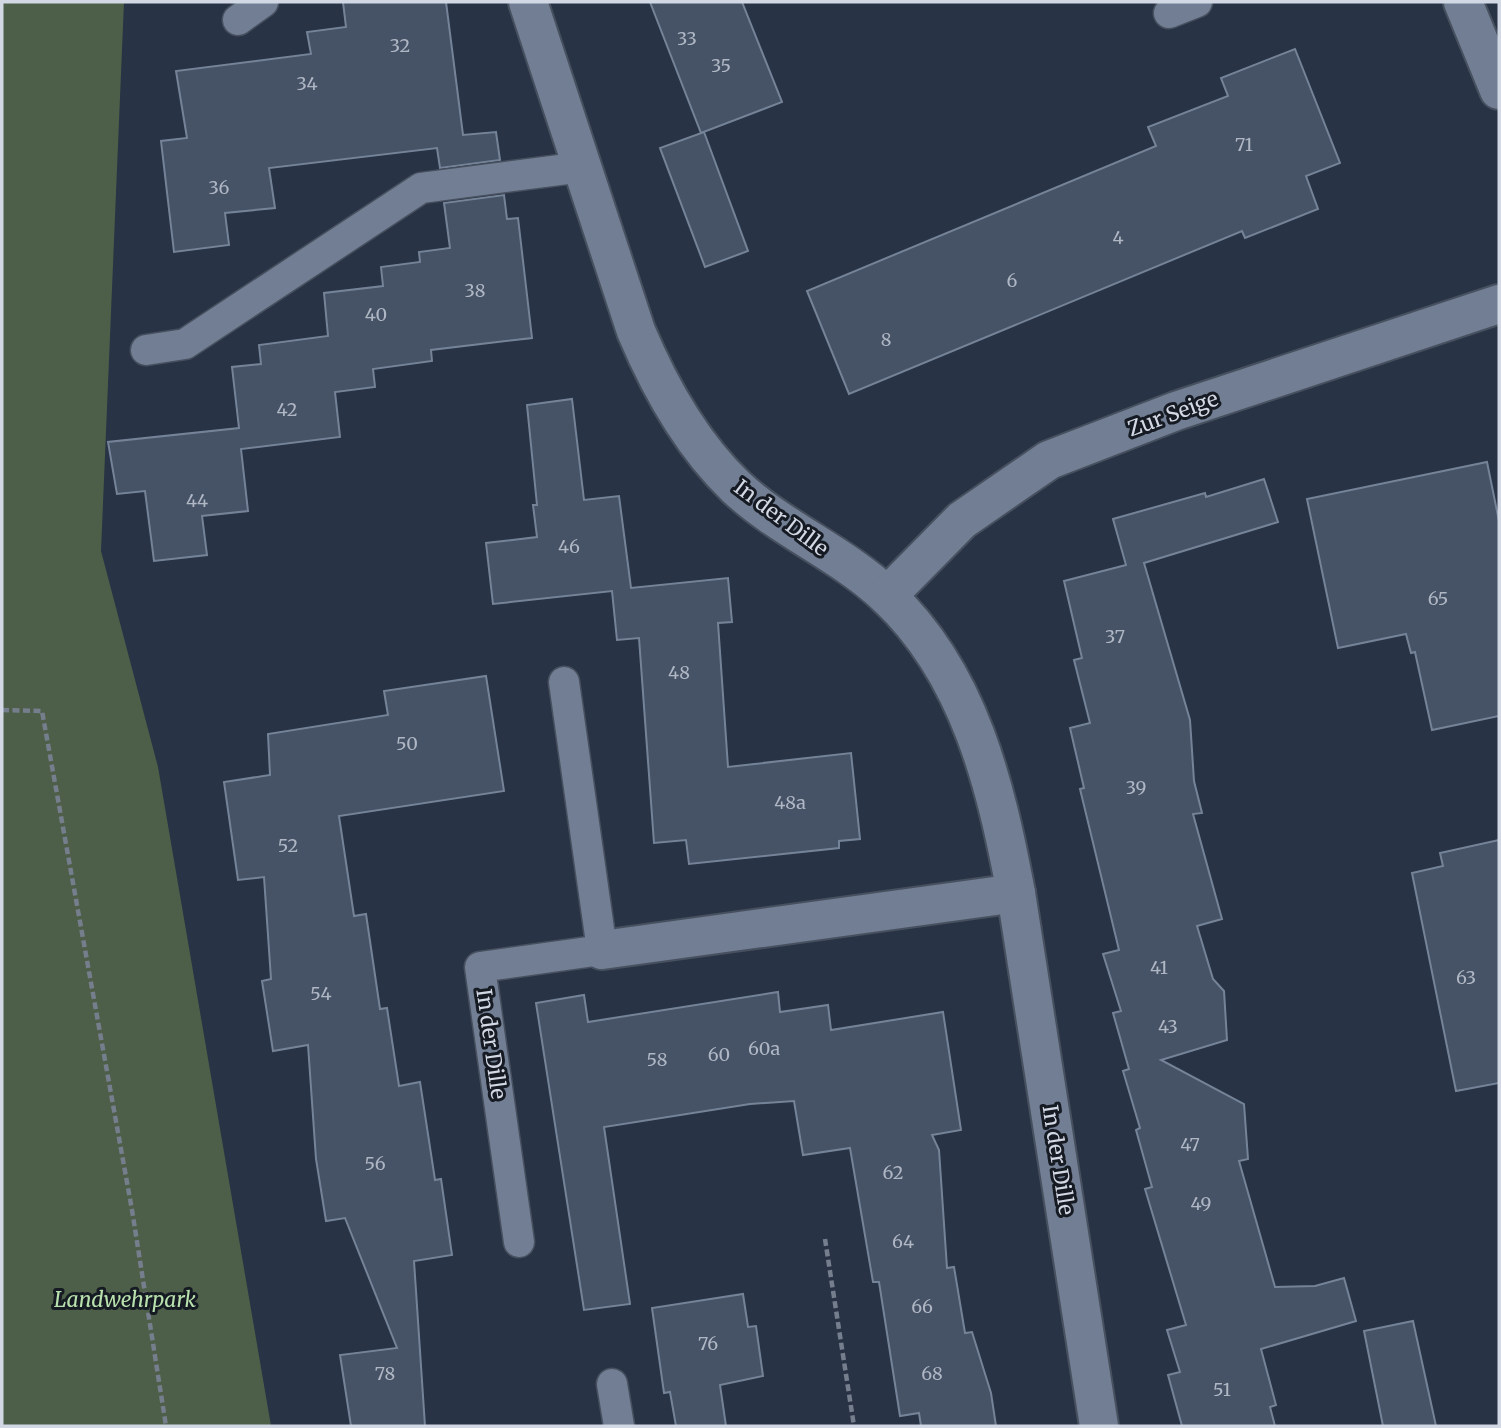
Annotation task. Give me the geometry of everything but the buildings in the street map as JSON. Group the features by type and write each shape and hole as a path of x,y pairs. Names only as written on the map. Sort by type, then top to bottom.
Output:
{"street":[{"name":"In der Dille","path":"528,2 635,331 657,379 696,440 737,488 887,596 933,650 972,722 1000,806 1016,893 1099,1426"},
{"path":"1463,2 1499,90"},
{"name":"Zur Seige","path":"887,596 962,520 1049,460 1176,411 1499,304"},
{"name":"In der Dille","path":"602,950 1016,893"}],"lane":[{"path":"238,20 263,2"},
{"path":"1169,13 1197,2"},
{"path":"146,351 185,344 421,188 583,167"},
{"path":"564,681 602,950"},
{"name":"In der Dille","path":"519,1242 480,967 602,950"},
{"path":"612,1384 619,1426"}],"path":[{"path":"2,710 42,711 132,1210 166,1426"},
{"path":"825,1239 854,1426"}],"green space":[{"name":"Landwehrpark","path":"2,2 124,2 101,551 158,767 271,1426 2,1426"}]}
